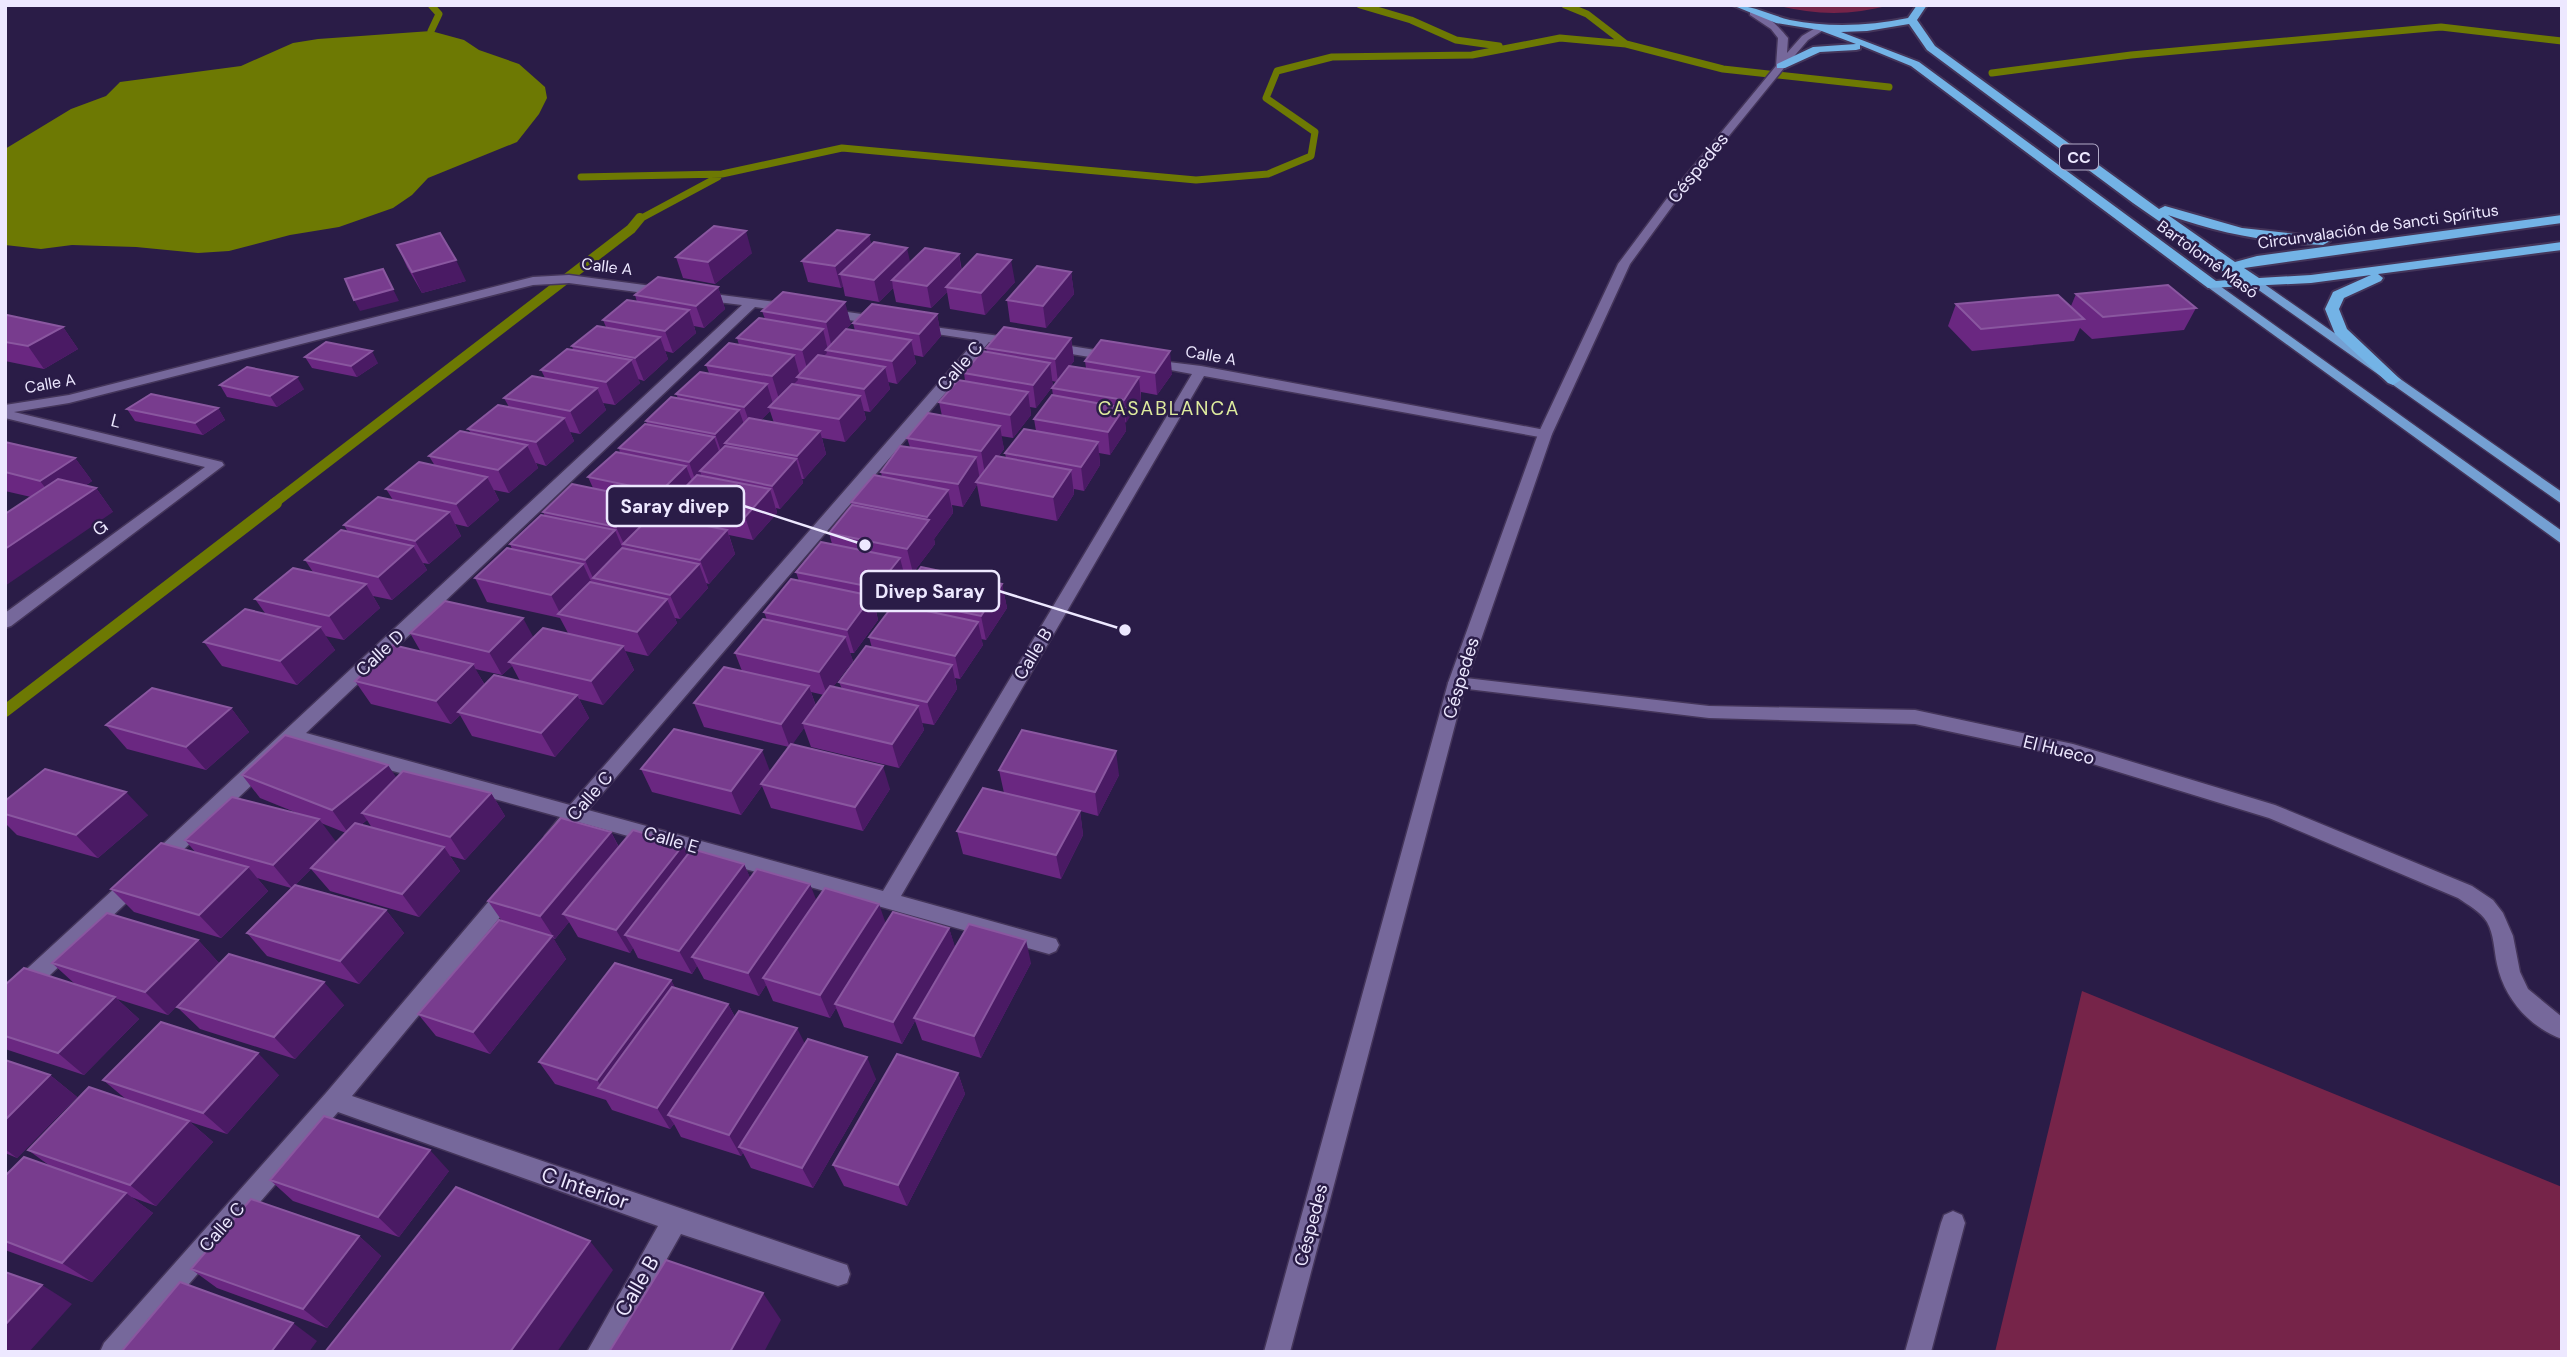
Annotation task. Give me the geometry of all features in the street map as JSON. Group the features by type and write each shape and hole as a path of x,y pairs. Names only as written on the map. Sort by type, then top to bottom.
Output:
{"highway":[{"name":"CC","path":"1737,5 1786,23 1822,29 1870,28 1912,20"},
{"path":"1912,20 1922,5"},
{"name":"Bartolomé Masó","path":"1912,20 1931,48 2137,200 2257,283"},
{"name":"Bartolomé Masó","path":"1822,29 1887,51 1915,64 2208,281"},
{"path":"1779,68 1808,50 1825,47 1887,51"},
{"path":"2137,200 2191,220 2236,232 2284,239 2366,242 2426,237"},
{"name":"Circunvalación de Sancti Spíritus","path":"2208,281 2234,266 2257,260 2562,219"},
{"path":"2208,281 2257,283 2403,269 2562,246"},
{"path":"2393,380 2340,331 2332,309 2338,295 2361,283 2403,269"}],"main road":[{"name":"Bartolomé Masó","path":"2208,281 2562,538"},
{"name":"Bartolomé Masó","path":"2257,283 2562,499"}],"street":[{"path":"1753,13 1774,27 1783,38 1779,68"},
{"name":"Céspedes","path":"1277,1352 1457,683 1545,434 1623,264 1672,199 1779,68 1805,38 1822,29"},
{"name":"Calle A","path":"5,409 69,399 533,281 563,279 753,302 1201,370 1545,434"},
{"name":"Calle D","path":"5,1003 753,302"},
{"name":"Calle C","path":"539,855 986,337"},
{"name":"Calle B","path":"887,902 1201,370"},
{"name":"L","path":"5,414 217,465"},
{"name":"G","path":"5,622 217,465"},
{"name":"El Hueco","path":"1457,683 1709,712 1915,717 2073,751 2275,811 2465,892 2490,911 2501,927 2512,979 2520,995 2537,1014 2562,1029"},
{"name":"Calle E","path":"292,736 1049,945"},
{"name":"Calle C","path":"113,1352 334,1100 521,877"},
{"name":"C Interior","path":"334,1100 675,1220 838,1274"},
{"name":"Calle B","path":"600,1352 675,1220"},
{"path":"1918,1352 1952,1223"}],"shaded area":[{"path":"1775,5 1889,5 1832,13"},
{"path":"431,31 464,40 479,50 519,64 545,87 547,98 539,114 517,142 428,178 412,195 393,208 339,227 290,235 229,251 198,253 72,245 41,249 5,245 5,149 71,109 106,96 120,82 241,66 293,43"},
{"path":"2082,991 2562,1187 2562,1352 1995,1352"}],"building":[{"path":"714,226 746,231 708,262 676,257"},
{"path":"837,230 869,235 835,266 802,261"},
{"path":"440,233 456,260 412,272 397,245"},
{"path":"874,242 907,248 874,280 840,274"},
{"path":"925,248 959,254 927,286 892,280"},
{"path":"977,254 1011,260 981,293 946,287"},
{"path":"1037,266 1071,272 1043,306 1007,300"},
{"path":"383,269 393,289 354,300 345,279"},
{"path":"658,277 718,287 696,306 635,295"},
{"path":"2168,285 2196,308 2103,317 2076,294"},
{"path":"783,292 845,302 826,322 762,311"},
{"path":"2058,295 2084,319 1981,329 1956,304"},
{"path":"627,300 689,310 665,331 603,320"},
{"path":"872,304 937,314 919,334 853,323"},
{"path":"7,315 63,327 28,346 5,342"},
{"path":"759,318 823,329 802,350 737,338"},
{"path":"597,326 660,337 635,358 572,346"},
{"path":"1004,327 1071,338 1055,359 986,348"},
{"path":"846,329 911,340 892,361 826,350"},
{"path":"1101,340 1170,351 1155,373 1085,361"},
{"path":"326,342 372,351 351,366 305,357"},
{"path":"729,343 794,355 772,376 706,365"},
{"path":"567,349 631,360 606,382 541,370"},
{"path":"982,351 1050,363 1033,385 964,373"},
{"path":"818,355 885,367 864,389 797,377"},
{"path":"1069,366 1139,377 1124,400 1052,388"},
{"path":"247,367 297,377 270,396 220,385"},
{"path":"700,372 767,384 744,407 676,394"},
{"path":"532,376 597,388 570,411 504,398"},
{"path":"958,380 1028,392 1010,415 939,402"},
{"path":"792,384 860,396 839,419 769,407"},
{"path":"151,394 218,408 195,423 127,409"},
{"path":"1052,395 1124,408 1108,432 1034,419"},
{"path":"671,397 739,410 715,434 646,421"},
{"path":"498,405 564,418 536,442 468,429"},
{"path":"928,413 1000,426 981,451 907,438"},
{"path":"749,418 820,431 797,456 725,443"},
{"path":"645,424 714,437 689,462 619,448"},
{"path":"1024,429 1098,442 1081,467 1005,453"},
{"path":"460,431 527,445 498,470 429,456"},
{"path":"5,442 75,458 40,481 5,472"},
{"path":"725,446 796,459 772,486 700,471"},
{"path":"900,446 976,457 958,484 881,472"},
{"path":"616,452 686,466 660,492 588,477"},
{"path":"996,456 1071,470 1053,497 976,482"},
{"path":"419,462 487,477 456,504 386,489"},
{"path":"697,475 770,489 745,517 671,502"},
{"path":"874,475 948,490 927,517 851,502"},
{"path":"58,479 96,488 5,549 5,514"},
{"path":"572,484 645,499 616,527 543,512"},
{"path":"378,497 449,512 415,541 344,525"},
{"path":"852,505 929,520 907,549 829,533"},
{"path":"541,515 615,530 585,560 510,544"},
{"path":"652,515 727,530 700,560 623,544"},
{"path":"341,530 413,546 378,577 305,560"},
{"path":"821,542 900,558 876,588 796,572"},
{"path":"507,548 583,564 551,595 475,578"},
{"path":"622,548 699,564 670,595 593,578"},
{"path":"921,567 1002,584 981,616 898,599"},
{"path":"293,568 366,584 329,616 255,599"},
{"path":"791,579 872,596 847,630 764,612"},
{"path":"590,582 667,599 637,632 558,614"},
{"path":"445,601 523,618 489,652 410,633"},
{"path":"894,604 978,622 955,656 869,637"},
{"path":"245,609 320,627 280,661 204,642"},
{"path":"763,619 845,637 819,672 735,653"},
{"path":"543,628 623,646 591,681 509,662"},
{"path":"393,645 473,664 436,701 355,681"},
{"path":"866,646 952,665 927,702 839,682"},
{"path":"724,667 809,686 781,724 694,703"},
{"path":"494,675 577,695 541,733 458,712"},
{"path":"830,686 918,706 892,744 803,723"},
{"path":"152,688 231,708 186,747 106,725"},
{"path":"674,729 762,750 731,791 641,769"},
{"path":"1022,730 1116,751 1095,792 999,770"},
{"path":"285,735 388,765 332,810 242,775"},
{"path":"791,744 883,766 855,807 761,784"},
{"path":"45,769 126,792 76,835 5,814 5,801"},
{"path":"403,771 491,793 450,837 362,813"},
{"path":"983,788 1080,811 1056,855 957,831"},
{"path":"232,797 319,819 273,865 185,840"},
{"path":"561,818 611,832 540,916 488,901"},
{"path":"355,823 444,847 402,894 311,868"},
{"path":"633,830 683,845 616,930 563,914"},
{"path":"161,843 248,867 199,915 111,889"},
{"path":"692,849 744,864 679,951 625,935"},
{"path":"757,869 810,884 748,973 692,957"},
{"path":"295,885 386,910 340,961 247,933"},
{"path":"825,888 879,904 820,995 763,978"},
{"path":"893,912 949,928 893,1022 835,1004"},
{"path":"107,913 198,940 145,992 52,963"},
{"path":"499,920 552,936 473,1032 418,1014"},
{"path":"969,924 1026,940 974,1036 914,1018"},
{"path":"229,954 324,982 274,1037 177,1007"},
{"path":"615,963 671,980 597,1080 539,1062"},
{"path":"24,968 115,997 58,1053 5,1036 5,985"},
{"path":"672,987 728,1004 657,1108 598,1088"},
{"path":"739,1011 797,1028 729,1135 668,1115"},
{"path":"161,1022 258,1053 203,1113 103,1080"},
{"path":"808,1039 867,1057 802,1168 739,1147"},
{"path":"897,1054 958,1073 898,1185 833,1165"},
{"path":"5,1060 50,1075 5,1120"},
{"path":"89,1087 189,1121 130,1185 28,1150"},
{"path":"324,1116 430,1150 378,1217 270,1180"},
{"path":"24,1157 126,1193 62,1263 5,1241 5,1176"},
{"path":"456,1187 590,1241 510,1352 325,1352"},
{"path":"251,1199 359,1236 303,1309 191,1269"},
{"path":"666,1260 763,1293 730,1352 609,1352"},
{"path":"5,1272 42,1285 5,1325"},
{"path":"180,1282 293,1323 271,1352 121,1352"}],"waterway":[{"path":"431,5 439,14 431,31"},
{"path":"1360,5 1411,20 1456,40 1499,46"},
{"path":"1565,5 1587,14 1626,44"},
{"path":"1992,73 2131,55 2441,27 2562,41"},
{"path":"581,177 722,174 842,148 1196,180 1268,174 1311,156 1315,132 1266,98 1277,71 1332,57 1472,55 1560,38 1626,44"},
{"path":"1626,44 1723,69 1889,87"},
{"path":"639,220 718,177"},
{"path":"273,504 631,229 639,220"},
{"path":"5,711 276,503"}],"place":[{"name":"Saray divep","path":"865,545"},
{"name":"Divep Saray","path":"1125,630"}],"district":[{"name":"CASABLANCA","path":"1169,408"}]}
